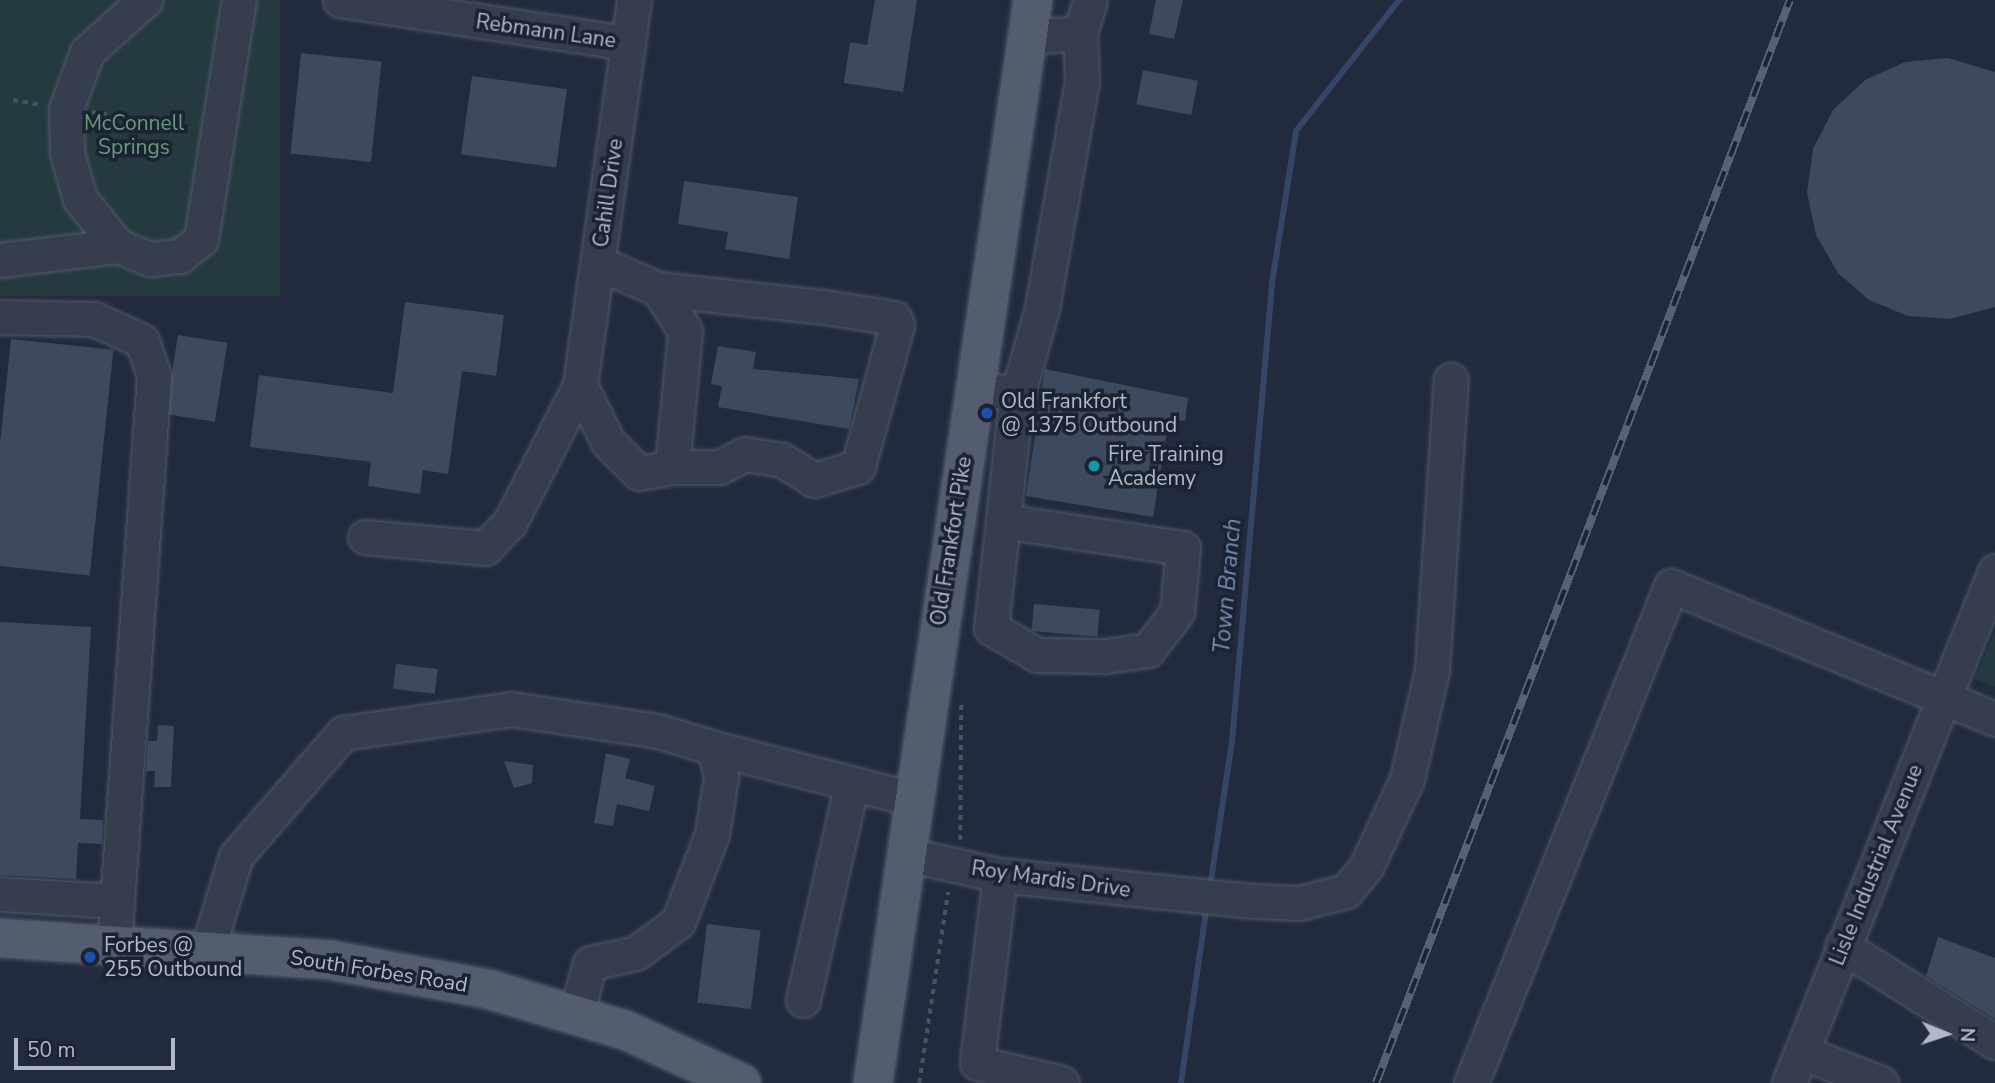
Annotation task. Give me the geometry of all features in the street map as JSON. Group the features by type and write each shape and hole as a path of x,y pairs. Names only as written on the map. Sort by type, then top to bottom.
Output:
{"main road":[{"name":"Old Frankfort Pike","path":"873,1083 1033,0"},
{"name":"South Forbes Road","path":"0,938 330,960 488,989 576,1014 741,1083"}],"street":[{"path":"118,246 80,199 68,153 66,109 87,52 145,0"},
{"path":"0,260 118,246 160,258 180,256 201,239 239,0"},
{"name":"Rebmann Lane","path":"340,0 628,43"},
{"name":"Cahill Drive","path":"365,537 485,548 510,522 580,385 634,0"},
{"path":"1003,521 1183,548 1177,612 1148,650 1037,655 991,628 1003,521 1018,393 1042,308 1080,95 1080,33 1090,0"},
{"path":"1027,37 1080,33"},
{"path":"580,385 608,442 639,473 672,467 720,467 745,454 782,460 814,480 858,467 897,325 894,318 825,307 658,289 598,263"},
{"path":"658,289 685,331 672,467"},
{"path":"0,317 94,318 142,341 153,376 114,945"},
{"name":"Roy Mardis Drive","path":"905,854 1000,875 1253,901 1299,903 1346,891 1366,867 1407,779 1432,670 1451,380"},
{"path":"974,389 1018,393"},
{"name":"Lisle Industrial Avenue","path":"1789,1083 1995,571"},
{"path":"1471,1083 1671,586 1995,719"},
{"path":"207,951 236,856 343,733 511,709 658,731 713,748 913,799"},
{"path":"576,1014 590,963 636,953 678,922 712,834 721,777 713,748"},
{"path":"803,1000 852,783"},
{"path":"1000,875 977,1063 1062,1083"},
{"path":"0,894 116,901"},
{"path":"1842,946 1995,1042"},
{"path":"1801,1052 1881,1083"}],"path":[{"path":"13,100 50,106"},
{"path":"86,111 190,125"}],"green space":[{"name":"McConnell Springs","path":"0,0 280,0 280,296 0,296"},
{"path":"1995,631 1995,687 1975,679"}],"building":[{"path":"875,0 917,0 903,92 844,83 850,42 867,45"},
{"path":"1156,0 1183,0 1174,39 1149,34"},
{"path":"301,53 382,61 371,162 290,153"},
{"path":"1948,58 1995,72 1995,307 1950,319 1908,316 1869,300 1838,273 1816,235 1807,192 1813,149 1833,110 1865,80 1905,62"},
{"path":"1143,70 1198,81 1191,115 1136,104"},
{"path":"472,76 567,89 556,168 461,154"},
{"path":"684,181 798,197 789,259 725,249 728,232 678,224"},
{"path":"405,302 504,315 496,376 462,371 448,474 423,470 420,494 368,486 371,462 250,447 259,375 393,393"},
{"path":"178,335 227,343 215,422 165,414"},
{"path":"11,339 113,350 90,576 0,566 0,444"},
{"path":"718,346 756,352 753,369 859,379 849,429 718,407 722,386 711,384"},
{"name":"Fire Training Academy","path":"1045,369 1188,398 1185,421 1169,419 1153,517 1026,496"},
{"path":"1034,604 1100,610 1097,637 1032,631"},
{"path":"0,622 91,627 80,819 103,820 102,844 78,843 76,879 0,875"},
{"path":"396,664 438,669 435,694 393,689"},
{"path":"158,725 174,726 171,787 154,787 155,771 146,771 148,741 157,741"},
{"path":"606,753 630,759 625,778 655,786 649,811 617,804 613,826 594,823"},
{"path":"504,761 533,765 532,783 514,788"},
{"path":"707,924 761,931 751,1009 697,1002"},
{"path":"1938,937 1995,958 1995,1019 1926,976"}],"waterway":[{"name":"Town Branch","path":"1210,887 1232,742 1272,283 1296,131 1399,0"},
{"name":"Town Branch","path":"1181,1083 1207,905"}],"railway":[{"path":"1376,1083 1790,0"}],"place":[{"name":"Old Frankfort @ 1375 Outbound","path":"987,413"},
{"name":"Fire Training Academy","path":"1094,466"},
{"name":"Forbes @ 255 Outbound","path":"90,957"}]}
